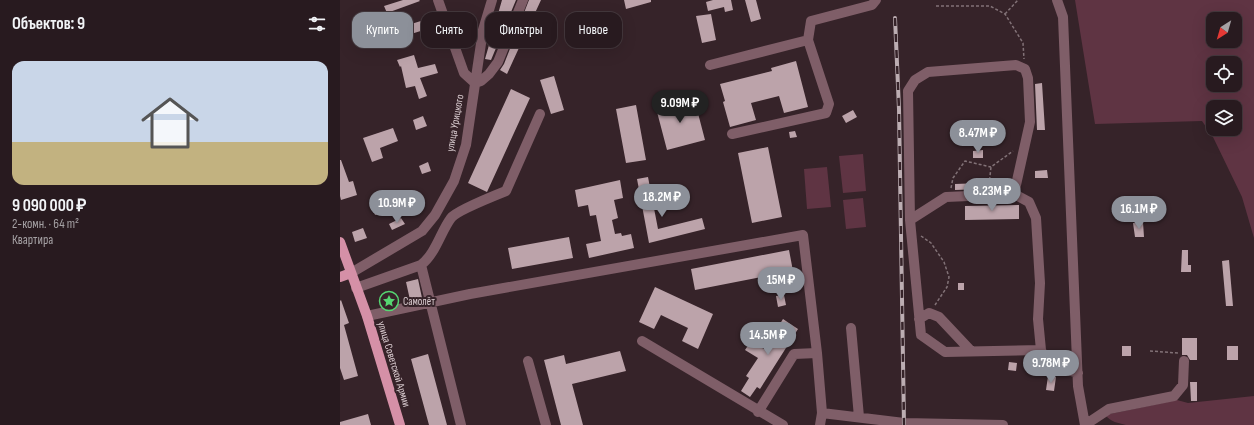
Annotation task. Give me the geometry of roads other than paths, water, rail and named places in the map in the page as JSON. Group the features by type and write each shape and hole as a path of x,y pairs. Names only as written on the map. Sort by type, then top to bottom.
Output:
{"main road":[{"name":"улица Советской Армии","path":"340,242 367,316 400,425"},
{"name":"улица Урицкого","path":"340,277 351,273"}],"street":[{"path":"438,0 464,72 474,83 481,81 489,74 498,62 523,0"},
{"name":"улица Урицкого","path":"351,273 422,231 435,215 454,181 466,144 483,30 492,0"},
{"path":"732,134 826,113 829,104 808,40 811,21 872,5 876,0"},
{"path":"1057,0 1063,17 1078,386 1085,425"},
{"path":"710,65 808,40"},
{"path":"1014,194 1030,122 1028,78 1025,69 1016,65 928,72 915,80 908,91 910,225 921,335 945,352 1041,350"},
{"path":"356,288 421,265 428,259 452,216 506,191 540,114"},
{"path":"910,225 946,197 1014,194 1029,202 1036,218 1040,283 1038,319 1041,350 1048,365 1078,373"},
{"path":"367,316 470,294 803,235 817,354 822,413 820,425"},
{"path":"421,265 461,425"},
{"path":"920,319 929,313 939,317 971,351"},
{"path":"851,328 859,417"},
{"path":"642,341 758,412 783,425"},
{"path":"758,412 794,354 817,354"},
{"path":"1085,425 1109,409 1174,396 1183,385 1183,357"},
{"path":"528,361 546,425"},
{"path":"822,413 859,417 892,423 1003,425"},
{"path":"1079,425 1088,425"}],"railway":[{"path":"895,18 899,109 904,425"}],"place":[{"name":"Самолёт","path":"389,301"}]}
